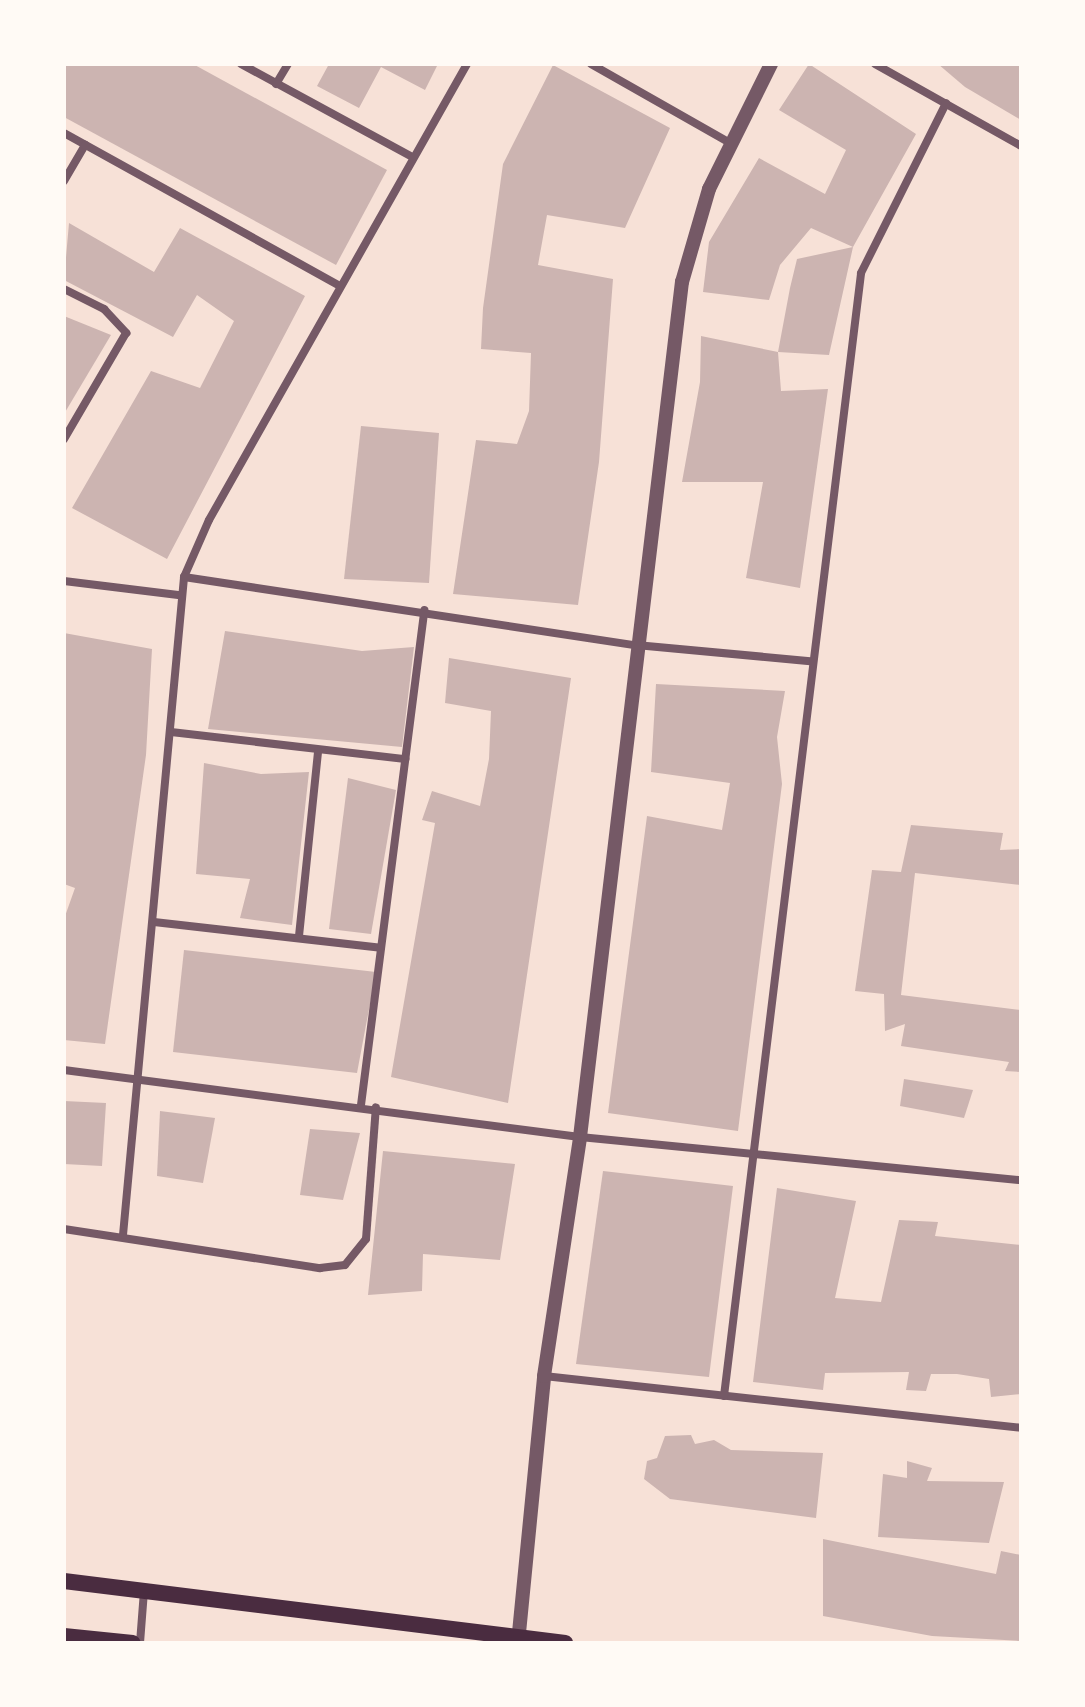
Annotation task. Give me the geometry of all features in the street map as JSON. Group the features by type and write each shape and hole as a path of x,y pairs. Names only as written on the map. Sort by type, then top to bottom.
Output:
{"main road":[{"path":"64,1581 518,1640 565,1643"},
{"path":"64,1636 133,1643"}],"street":[{"path":"241,64 412,157"},
{"path":"276,84 288,64"},
{"path":"123,1235 135,1076 154,922 171,732 178,595 184,577 340,286 467,64"},
{"path":"591,64 732,144"},
{"path":"518,1640 544,1376 580,1137 636,645 682,282 699,218 771,64"},
{"path":"875,64 1021,146"},
{"path":"724,1396 810,661 861,273 946,103"},
{"path":"64,133 340,286"},
{"path":"64,181 85,145"},
{"path":"64,289 104,309 123,324 123,344 64,439"},
{"path":"184,577 424,610 636,645 810,661"},
{"path":"64,581 178,595"},
{"path":"361,1105 424,610"},
{"path":"171,732 405,759"},
{"path":"299,936 318,751"},
{"path":"154,922 299,936 381,948"},
{"path":"64,1070 361,1105 580,1137 753,1149 1021,1180"},
{"path":"64,1229 123,1235 320,1268 345,1265 366,1239 376,1107"},
{"path":"544,1376 1021,1428"},
{"path":"140,1643 144,1591"}],"building":[{"path":"64,64 193,64 387,170 336,265 64,117"},
{"path":"329,64 438,64 425,90 381,67 359,108 317,86"},
{"path":"809,64 916,134 853,247 811,228 780,265 769,300 703,292 709,242 759,158 825,194 846,150 779,110"},
{"path":"938,64 1021,64 1021,120 965,87"},
{"path":"553,65 670,128 625,228 547,215 538,265 613,279 599,462 578,605 453,594 476,440 517,444 529,411 531,353 481,349 483,308 503,164"},
{"path":"69,223 154,272 180,228 305,296 167,559 72,508 151,371 200,388 234,321 197,295 173,337 64,280"},
{"path":"853,247 829,355 778,352 797,259"},
{"path":"64,316 111,335 64,414"},
{"path":"701,336 778,352 781,391 828,389 800,588 746,578 763,482 682,482 700,382"},
{"path":"361,426 439,433 429,583 344,579"},
{"path":"225,631 362,651 414,647 402,747 208,729"},
{"path":"64,633 152,649 146,755 105,1044 64,1040 64,919 75,888 64,884"},
{"path":"449,658 571,678 508,1103 391,1077 435,823 422,820 432,791 480,806 489,759 491,711 445,703"},
{"path":"656,684 785,691 777,737 782,784 738,1131 608,1113 647,816 722,830 730,783 651,772"},
{"path":"204,763 261,774 309,772 292,925 240,918 250,879 196,874"},
{"path":"348,778 396,790 371,934 329,929"},
{"path":"911,825 1003,833 1000,850 1021,849 1021,885 915,873 901,995 1021,1010 1021,1072 1005,1071 1009,1062 901,1046 905,1024 885,1031 884,994 855,991 872,870 901,872"},
{"path":"184,950 376,972 357,1073 173,1052"},
{"path":"904,1079 973,1090 964,1118 900,1106"},
{"path":"64,1101 106,1103 102,1166 64,1164"},
{"path":"160,1111 215,1118 203,1183 157,1176"},
{"path":"310,1129 360,1133 343,1200 300,1195"},
{"path":"383,1151 515,1164 500,1260 423,1254 422,1291 368,1295"},
{"path":"603,1171 733,1186 709,1377 576,1364"},
{"path":"777,1188 856,1201 835,1298 881,1302 899,1220 938,1222 935,1236 1021,1245 1021,1394 991,1397 989,1379 957,1374 931,1374 926,1391 906,1390 909,1372 825,1373 823,1390 753,1382"},
{"path":"691,1435 695,1444 714,1440 731,1450 823,1453 816,1518 670,1499 644,1479 647,1461 657,1458 665,1436"},
{"path":"907,1461 932,1468 927,1481 1004,1482 989,1543 878,1537 883,1474 907,1478"},
{"path":"823,1539 996,1574 1001,1551 1021,1555 1021,1641 932,1636 823,1616"}]}
